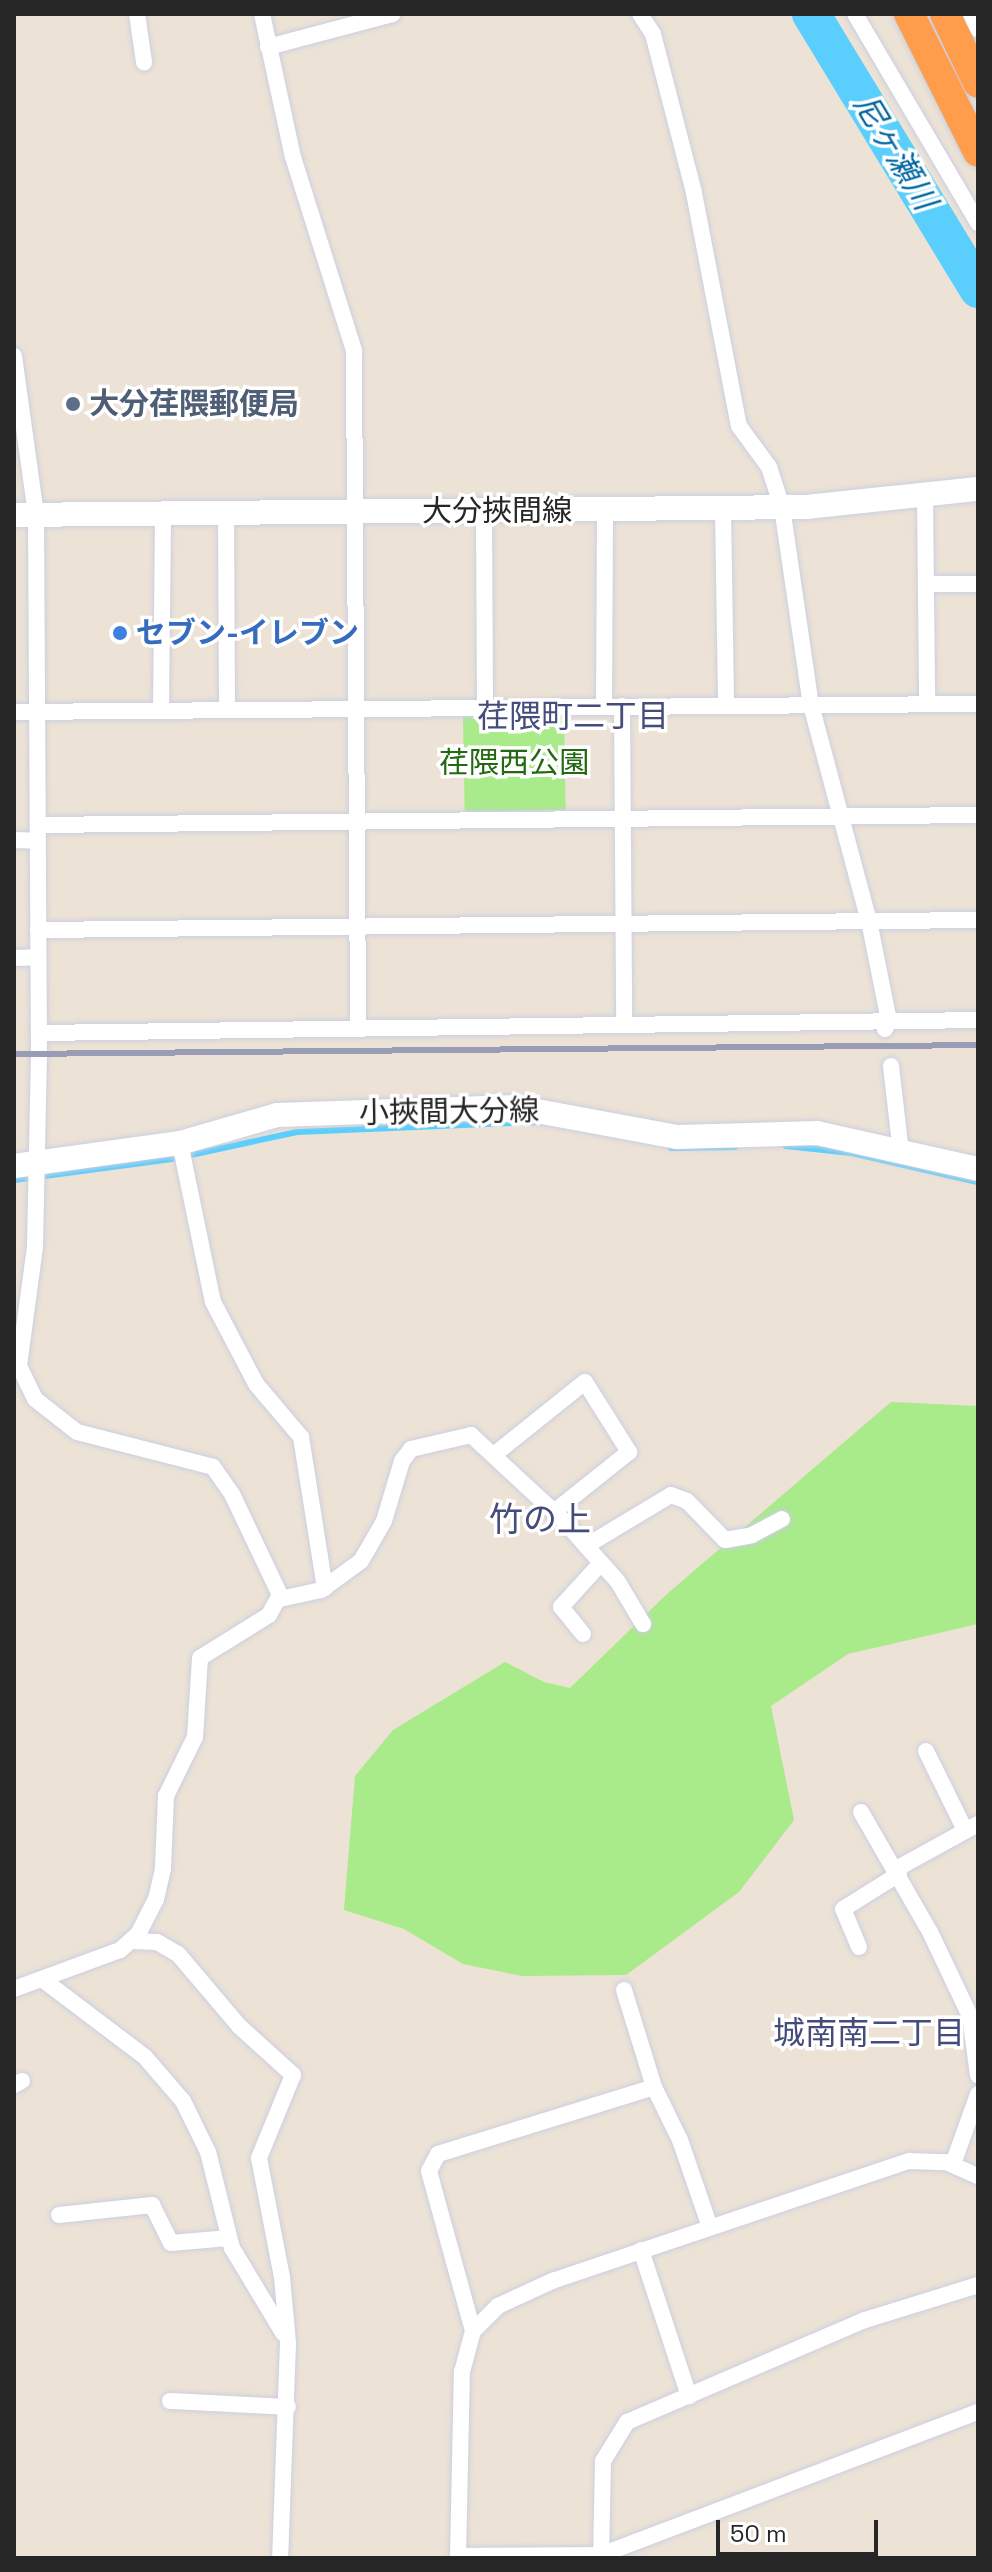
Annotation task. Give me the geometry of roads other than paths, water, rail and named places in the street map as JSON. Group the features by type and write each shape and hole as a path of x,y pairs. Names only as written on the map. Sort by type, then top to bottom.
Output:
{"highway":[{"path":"909,14 978,152"},
{"path":"945,14 978,83"}],"main road":[{"name":"大分挾間線","path":"25,515 723,509 925,497 978,489"},
{"name":"小挾間大分線","path":"14,1166 180,1143 277,1115 450,1113 515,1107 677,1137 817,1133 978,1169"}],"street":[{"path":"137,14 144,62"},
{"path":"262,14 293,157 354,351 358,1025"},
{"path":"268,47 393,14"},
{"path":"640,14 653,34 694,193 739,426 769,467 782,507 811,705 869,921 887,1025"},
{"path":"855,14 978,223"},
{"path":"971,14 978,29"},
{"path":"14,356 37,712 39,1033 39,1164 35,1247 16,1366 35,1399 77,1432 213,1467 232,1494 280,1599"},
{"path":"925,497 927,704"},
{"path":"723,509 726,706"},
{"path":"604,707 605,510"},
{"path":"484,511 485,708"},
{"path":"161,710 163,513"},
{"path":"226,513 227,710"},
{"path":"926,584 978,584"},
{"path":"14,712 978,704"},
{"path":"622,706 624,1023"},
{"path":"14,840 38,833 356,818 978,815"},
{"path":"38,930 978,920"},
{"path":"14,958 38,957"},
{"path":"39,1033 358,1025 887,1025 978,1020"},
{"path":"891,1066 901,1152"},
{"path":"180,1143 213,1302 256,1384 301,1437 325,1588"},
{"path":"495,1454 585,1382 629,1452 555,1511"},
{"path":"131,1941 156,1899 163,1869 162,1812 195,1737 200,1658 257,1625 280,1599 325,1588 367,1553 411,1449 471,1435 555,1511 601,1563 643,1624"},
{"path":"586,1546 671,1495 687,1501 725,1540 752,1535 782,1519"},
{"path":"583,1634 561,1607 601,1563"},
{"path":"859,1947 843,1909 897,1871 971,1826 926,1751"},
{"path":"861,1812 897,1871 970,2016 978,2075"},
{"path":"14,1989 46,1982 131,1941 157,1942 178,1954 239,2026 293,2075 264,2139 259,2170 282,2277 288,2343 280,2558"},
{"path":"46,1982 145,2057 171,2084 208,2152 229,2238 288,2343"},
{"path":"624,1990 654,2087 680,2140 710,2227"},
{"path":"473,2331 429,2171 434,2157 654,2087"},
{"path":"953,2164 978,2094"},
{"path":"978,2176 953,2164 909,2161 524,2291 486,2315 473,2331 458,2401 458,2557 601,2556 978,2412"},
{"path":"59,2215 152,2205 171,2243 229,2238"},
{"path":"641,2250 689,2396"},
{"path":"601,2556 603,2461 611,2443 627,2422 865,2320 978,2285"},
{"path":"170,2401 288,2407"}],"waterway":[{"name":"尼ヶ瀬川","path":"811,14 978,289"},
{"path":"14,1180 172,1159 297,1132 538,1122"},
{"path":"786,1146 852,1153 978,1182"},
{"path":"671,1148 735,1147"}],"railway":[{"path":"14,1054 978,1045"}],"place":[{"name":"大分荏隈郵便局","path":"73,404"},
{"name":"セブン-イレブン","path":"120,633"}],"district":[{"name":"荏隈町二丁目","path":"573,716"},
{"name":"竹の上","path":"540,1520"},
{"name":"城南南二丁目","path":"869,2033"}],"park label":[{"name":"荏隈西公園","path":"514,763"}]}
